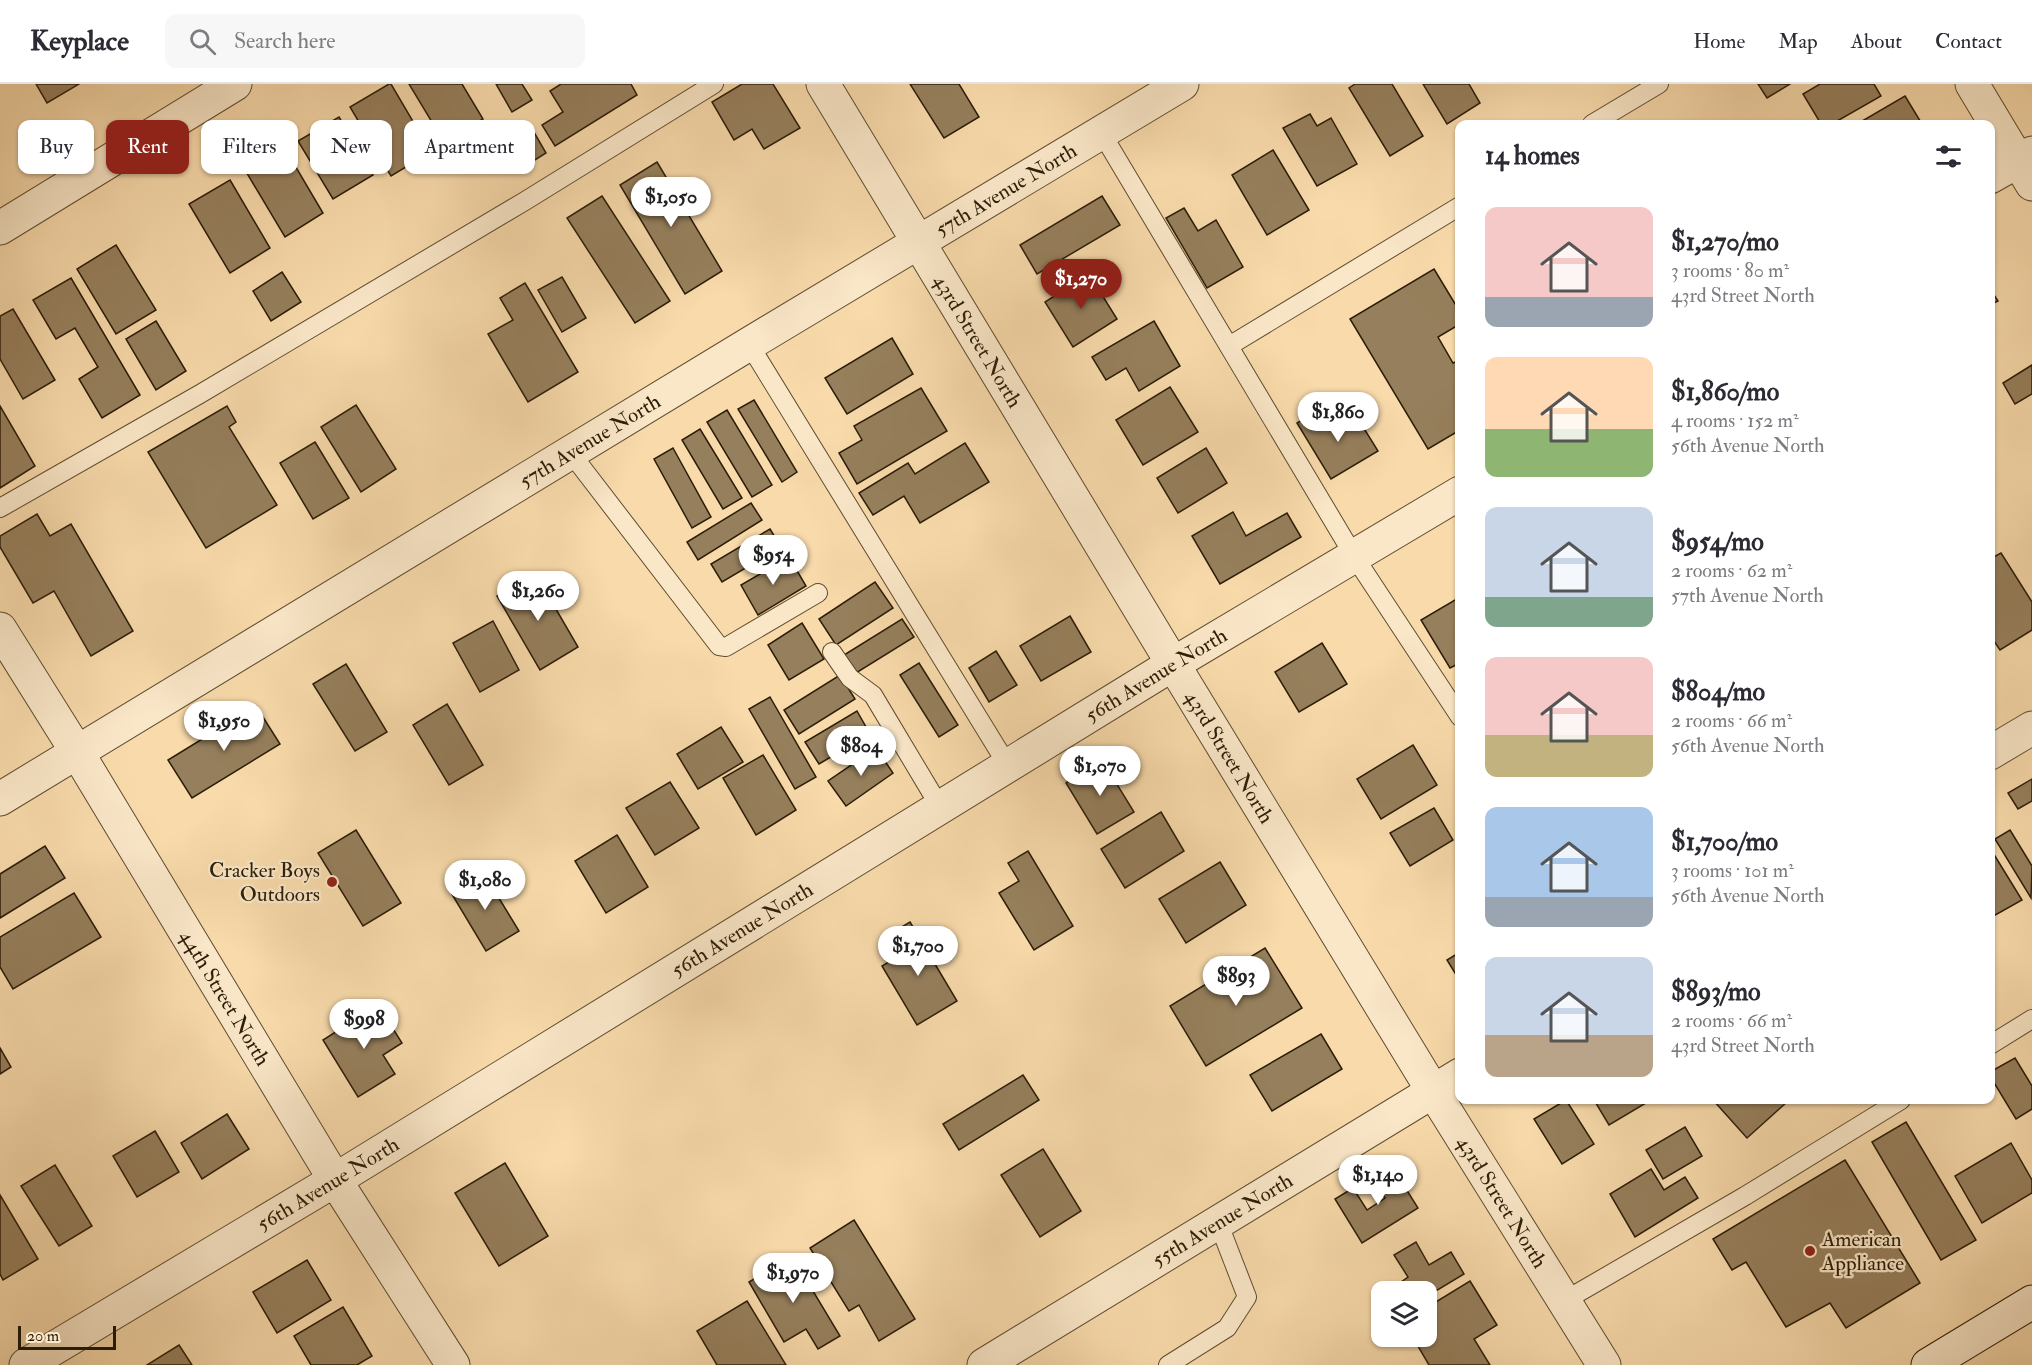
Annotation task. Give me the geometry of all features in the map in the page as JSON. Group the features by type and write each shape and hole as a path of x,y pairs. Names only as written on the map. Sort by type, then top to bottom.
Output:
{"street":[{"path":"0,228 235,84"},
{"name":"43rd Street North","path":"823,84 1173,664 1455,1100"},
{"name":"57th Avenue North","path":"0,799 570,452 1182,84"},
{"path":"1972,84 2027,166 1995,176"},
{"name":"56th Avenue North","path":"26,1365 335,1180 1173,664 1455,497"},
{"name":"44th Street North","path":"0,629 335,1180 453,1365"},
{"path":"1995,750 2032,728"},
{"name":"55th Avenue North","path":"984,1365 1446,1083"},
{"name":"43rd Street North","path":"1457,1104 1564,1301 1604,1365"},
{"path":"1928,1365 2032,1302"}],"lane":[{"path":"0,508 220,382 525,201 714,84"},
{"path":"1599,120 1659,84"},
{"path":"1101,132 1354,556 1455,709"},
{"path":"1229,346 1455,209"},
{"path":"749,344 1008,766"},
{"path":"570,452 719,646 726,647 818,593"},
{"path":"832,652 850,678 873,694 940,807"},
{"path":"1995,1042 2032,1019"},
{"path":"1564,1301 1745,1196 1894,1104"},
{"path":"1168,1365 1227,1328 1247,1298 1218,1222"}],"building":[{"path":"36,84 79,84 47,103"},
{"path":"391,84 412,120 404,120 404,168 391,176 390,174 392,174 392,120 358,120 350,107"},
{"path":"409,84 462,84 483,119 481,120 431,120"},
{"path":"496,84 522,84 532,100 512,112"},
{"path":"561,84 631,84 637,95 555,146 542,125 563,112 550,91"},
{"path":"742,84 773,84 800,128 764,149 752,129 734,140 712,102"},
{"path":"910,84 959,84 979,117 944,138"},
{"path":"1355,84 1392,84 1423,136 1390,156 1349,88"},
{"path":"1423,84 1469,84 1480,103 1447,124"},
{"path":"1758,84 1790,84 1767,98"},
{"path":"1820,84 1874,84 1881,96 1839,120 1819,120 1803,94"},
{"path":"1905,96 1920,120 1864,120"},
{"path":"1310,114 1317,126 1331,118 1357,164 1317,186 1283,128"},
{"path":"310,134 310,161 298,141"},
{"path":"535,134 546,153 535,160"},
{"path":"1273,150 1309,210 1267,235 1232,175"},
{"path":"657,162 722,271 685,294 620,185"},
{"path":"298,171 323,213 285,237 247,174 298,174"},
{"path":"318,174 372,174 373,175 333,199"},
{"path":"230,180 270,248 230,273 189,204"},
{"path":"602,196 670,301 635,323 567,218"},
{"path":"1102,196 1120,225 1037,274 1020,245"},
{"path":"1184,208 1198,231 1216,220 1243,267 1207,288 1166,218"},
{"path":"116,245 156,310 116,334 77,269"},
{"path":"1434,269 1455,304 1455,327 1438,337 1453,363 1455,362 1455,433 1428,449 1350,319"},
{"path":"282,272 301,302 271,321 253,291"},
{"path":"1089,274 1117,319 1073,347 1045,302"},
{"path":"562,277 586,318 562,332 538,290"},
{"path":"71,278 140,395 102,418 79,379 98,367 75,328 56,339 33,300"},
{"path":"525,283 578,372 528,402 488,334 513,320 500,298"},
{"path":"13,309 55,380 23,399 0,359 0,316"},
{"path":"156,321 186,371 156,390 126,339"},
{"path":"1154,321 1180,366 1139,391 1126,368 1106,380 1092,357"},
{"path":"892,338 913,374 847,414 825,378"},
{"path":"2032,365 2032,394 2015,404 2003,383"},
{"path":"1170,387 1198,432 1143,465 1116,420"},
{"path":"921,388 947,431 857,484 839,453 862,440 854,426"},
{"path":"754,400 797,472 782,482 738,409"},
{"path":"356,405 396,469 361,492 321,427"},
{"path":"0,406 35,466 0,488"},
{"path":"227,406 236,422 229,427 277,505 206,548 148,452"},
{"path":"727,410 772,485 752,497 707,422"},
{"path":"1316,412 1327,430 1355,414 1378,451 1331,479 1297,423"},
{"path":"700,429 742,498 723,509 682,440"},
{"path":"315,442 349,498 313,519 280,463"},
{"path":"965,443 989,482 920,523 904,496 873,515 859,493 908,463 915,474"},
{"path":"673,448 711,517 692,528 654,459"},
{"path":"1206,448 1227,483 1178,513 1157,478"},
{"path":"751,503 762,520 698,560 687,542"},
{"path":"1233,512 1246,536 1287,513 1301,537 1220,584 1192,536"},
{"path":"37,514 50,536 71,524 133,631 91,656 54,591 33,603 0,547 0,536"},
{"path":"770,529 781,547 722,582 711,564"},
{"path":"2001,553 2032,602 2032,630 2000,650 1995,642 1995,556"},
{"path":"789,557 806,586 758,615 741,585"},
{"path":"535,573 578,647 540,670 497,596"},
{"path":"875,582 893,608 836,645 819,619"},
{"path":"1455,600 1455,666 1450,668 1421,620"},
{"path":"1070,616 1091,652 1041,681 1020,646"},
{"path":"902,619 914,637 856,673 844,655"},
{"path":"493,621 519,670 480,692 453,643"},
{"path":"802,623 824,659 789,680 768,645"},
{"path":"1322,643 1347,684 1299,712 1275,672"},
{"path":"996,651 1017,685 989,702 969,668"},
{"path":"919,663 958,725 939,737 900,675"},
{"path":"346,664 387,732 355,751 313,684"},
{"path":"840,675 855,699 799,734 784,710"},
{"path":"770,697 816,777 795,789 749,709"},
{"path":"447,704 483,765 449,785 413,725"},
{"path":"256,706 280,744 192,798 168,760"},
{"path":"857,711 870,734 819,764 805,742"},
{"path":"721,727 743,762 698,789 677,754"},
{"path":"1413,745 1437,785 1381,819 1357,779"},
{"path":"876,748 893,773 846,806 828,781"},
{"path":"763,755 796,810 756,835 723,778"},
{"path":"1102,760 1134,812 1097,834 1066,783"},
{"path":"2032,779 2032,801 2018,809 2008,793"},
{"path":"670,782 699,828 655,855 626,808"},
{"path":"1434,808 1453,840 1410,866 1390,833"},
{"path":"1161,812 1184,851 1125,888 1101,849"},
{"path":"356,830 401,903 363,926 318,853"},
{"path":"2010,830 2032,866 2031,898 1995,839"},
{"path":"617,835 648,887 606,913 575,861"},
{"path":"45,846 65,878 0,918 0,874"},
{"path":"1028,851 1073,926 1034,950 999,893 1019,881 1008,863"},
{"path":"1995,856 2022,900 1995,915"},
{"path":"1220,862 1246,905 1186,943 1159,899"},
{"path":"483,872 519,931 486,951 450,891"},
{"path":"74,893 101,937 13,989 0,967 0,937"},
{"path":"910,922 957,1001 917,1025 882,966 902,954 890,934"},
{"path":"1265,948 1302,1008 1206,1066 1170,1006"},
{"path":"1455,955 1455,973 1447,960"},
{"path":"378,1005 402,1043 383,1055 395,1074 358,1097 323,1040"},
{"path":"1321,1034 1342,1069 1272,1111 1250,1075"},
{"path":"0,1048 11,1067 0,1074"},
{"path":"2015,1058 2032,1086 2032,1109 2016,1119 1995,1084 1995,1069"},
{"path":"1023,1075 1039,1100 959,1150 943,1124"},
{"path":"1559,1104 1569,1104 1594,1144 1562,1164 1534,1119"},
{"path":"1596,1104 1644,1104 1609,1125"},
{"path":"1717,1104 1785,1104 1747,1138"},
{"path":"227,1114 249,1149 202,1179 181,1143"},
{"path":"1906,1122 1976,1240 1941,1260 1872,1142"},
{"path":"1685,1127 1702,1156 1663,1179 1646,1150"},
{"path":"155,1131 179,1172 137,1197 113,1156"},
{"path":"2011,1143 2032,1180 2032,1193 1982,1223 1955,1176"},
{"path":"1043,1149 1081,1211 1040,1237 1001,1175"},
{"name":"American Appliance","path":"1845,1160 1920,1283 1846,1328 1830,1303 1786,1327 1746,1262 1732,1270 1713,1239"},
{"path":"505,1163 548,1236 499,1266 455,1193"},
{"path":"55,1165 92,1226 59,1246 21,1186"},
{"path":"1391,1165 1418,1208 1362,1243 1335,1199 1353,1188 1367,1210 1385,1198 1372,1176"},
{"path":"1651,1169 1664,1190 1685,1177 1698,1198 1635,1237 1610,1194"},
{"path":"0,1195 38,1259 3,1280 0,1274"},
{"path":"854,1220 915,1319 879,1341 859,1305 849,1311 810,1248"},
{"path":"1416,1242 1429,1265 1451,1252 1464,1274 1437,1290 1437,1281 1402,1281 1408,1277 1394,1255"},
{"path":"792,1256 840,1336 818,1349 806,1329 784,1342 749,1282"},
{"path":"307,1260 331,1300 277,1333 253,1292"},
{"path":"1470,1281 1497,1325 1474,1339 1490,1365 1429,1365 1418,1347 1437,1347 1437,1301"},
{"path":"747,1301 786,1365 717,1365 697,1331"},
{"path":"343,1307 372,1356 357,1365 311,1365 294,1336"},
{"path":"179,1345 192,1365 147,1365"}],"place":[{"name":"Cracker Boys Outdoors","path":"332,882"},
{"name":"American Appliance","path":"1810,1251"}]}
